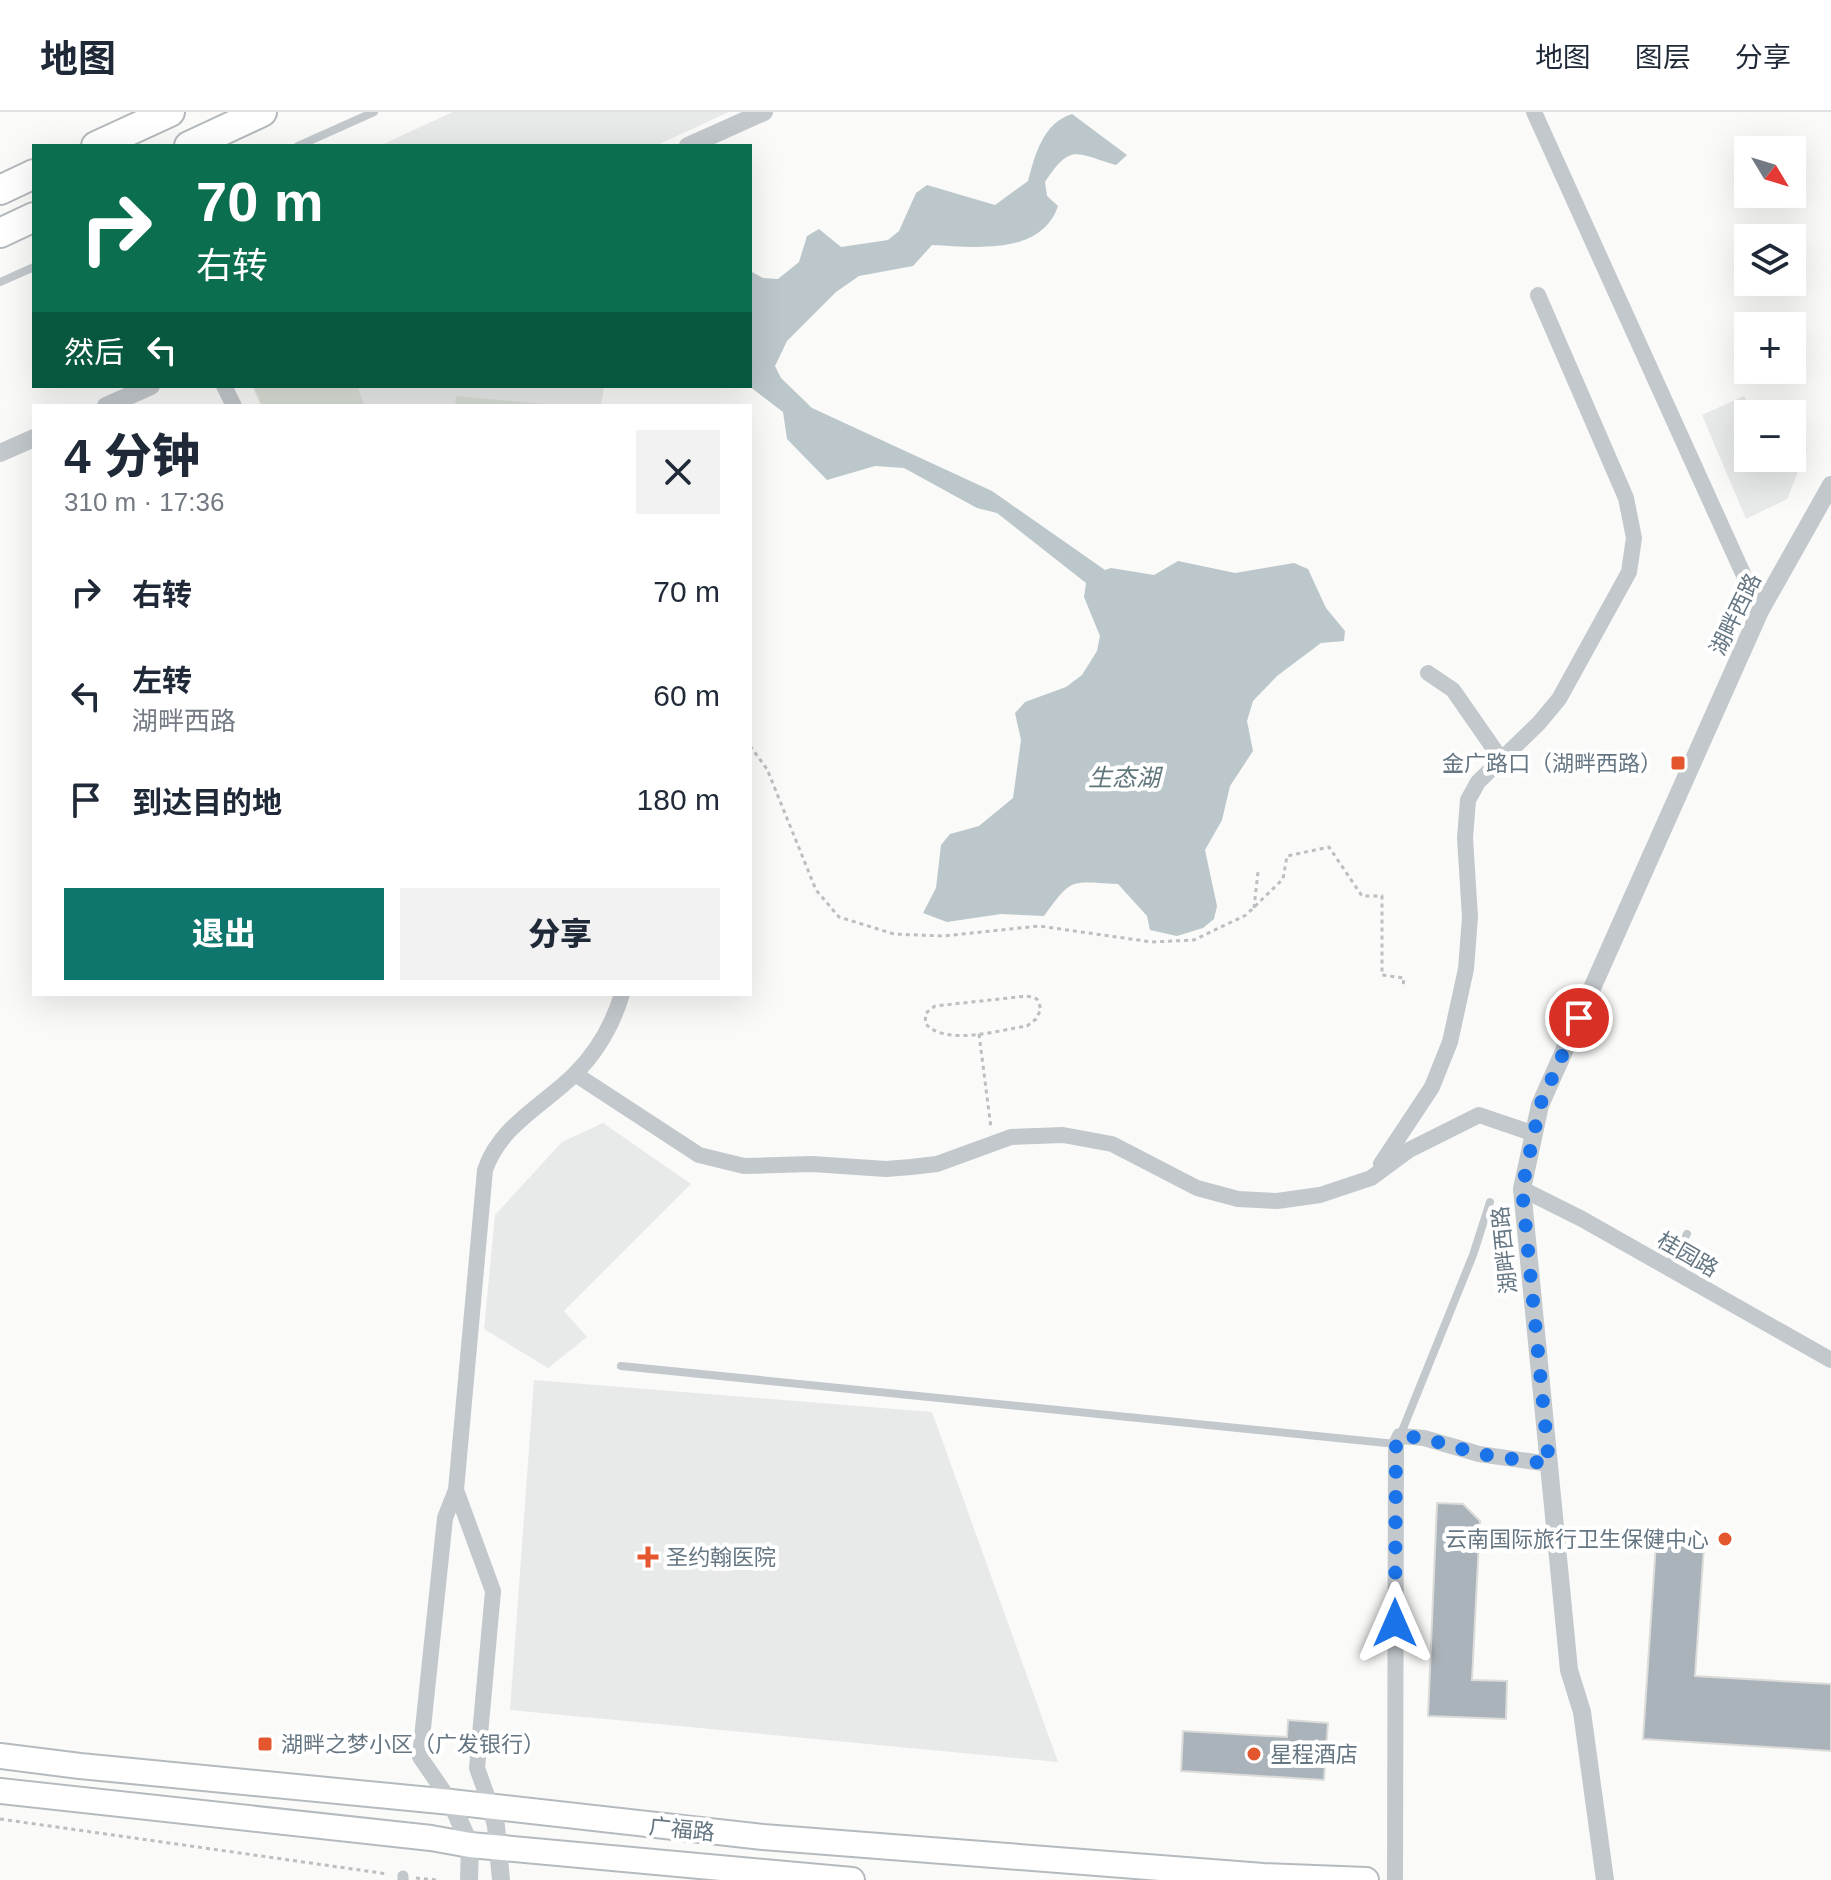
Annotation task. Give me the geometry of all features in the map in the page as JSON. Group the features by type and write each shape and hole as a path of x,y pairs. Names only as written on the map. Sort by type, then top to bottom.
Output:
{"highway":[{"path":"100,144 170,112"},
{"path":"193,144 262,112"},
{"path":"0,190 32,175"},
{"path":"0,233 32,218"}],"main road":[{"name":"广福路","path":"0,1756 763,1837 1263,1876 1366,1880"},
{"name":"广福路","path":"0,1791 431,1838 470,1845 852,1880"}],"street":[{"path":"692,144 764,112"},
{"path":"1534,112 1760,611"},
{"path":"1371,1178 1432,1087 1450,1042 1466,969 1469,930 1465,838 1468,800 1478,782 1539,723 1559,699 1629,572 1634,538 1626,498 1538,295"},
{"path":"110,404 146,388"},
{"path":"0,453 32,439"},
{"name":"湖畔西路","path":"1605,1880 1582,1712 1569,1670 1522,1189 1540,1105 1760,611 1831,485"},
{"path":"1428,673 1453,690 1501,759"},
{"path":"469,1880 470,1845 451,1802 420,1757 445,1518 456,1490 485,1170 492,1150 505,1134 575,1074 605,1035 621,996"},
{"path":"575,1074 699,1155 744,1166 812,1164 886,1169 911,1167 937,1164 1011,1137 1063,1135 1112,1144 1197,1188 1238,1199 1277,1201 1320,1195 1371,1178 1409,1150 1479,1115 1532,1133"},
{"name":"桂园路","path":"1522,1189 1831,1360"},
{"path":"1395,1880 1398,1440 1424,1438 1479,1454 1549,1464"},
{"path":"456,1490 493,1591 477,1768 491,1807 501,1880"}],"lane":[{"path":"302,144 374,112"},
{"path":"0,282 32,268"},
{"path":"621,1366 1398,1440 1473,1255 1490,1202"},
{"path":"1667,1267 1687,1234"}],"path":[{"path":"752,749 767,769 816,890 839,917 894,934 943,936 1039,926 1152,942 1194,940 1246,915 1254,908 1283,879 1287,856 1329,847 1362,896 1382,896 1382,975 1404,978 1403,986"},
{"path":"1254,908 1258,872"},
{"path":"1027,996 1037,999 1041,1009 1036,1019 1027,1026 979,1034 951,1036 932,1031 925,1023 926,1013 935,1006 1027,996"},
{"path":"979,1034 993,1144"},
{"path":"0,1819 403,1878 436,1880"}],"shaded area":[{"path":"453,112 729,112 659,144 383,144"},
{"path":"253,388 604,388 601,404 260,404"},
{"path":"255,388 358,388 364,404 261,404"},
{"path":"456,396 542,404 455,404"},
{"path":"1734,401 1734,472 1798,472 1787,499 1746,519 1702,415"},
{"path":"603,1123 691,1184 564,1311 587,1337 548,1368 484,1329 495,1215 562,1142"},
{"path":"534,1380 932,1412 1058,1762 510,1710"}],"water":[{"name":"生态湖","path":"1072,114 1127,155 1116,165 1075,154 1061,161 1045,182 1047,196 1058,206 1049,222 1022,241 986,247 932,245 913,266 859,276 836,292 787,341 775,366 781,378 812,408 992,491 1105,570 1111,568 1154,575 1178,561 1235,573 1294,563 1308,569 1326,608 1345,631 1344,641 1321,643 1277,676 1253,701 1247,721 1253,751 1230,786 1222,820 1205,850 1217,906 1214,919 1203,928 1177,936 1150,930 1147,916 1118,884 1074,884 1061,894 1044,916 1001,914 947,922 923,913 936,888 941,845 950,834 979,826 1013,798 1021,740 1015,713 1025,702 1066,687 1082,675 1097,651 1100,636 1084,597 1086,583 997,513 977,508 904,468 875,466 827,480 787,439 783,412 752,388 752,272 763,278 778,279 799,262 807,236 819,229 841,247 888,240 899,231 916,193 927,185 995,205 1028,181 1042,141 1062,118"}],"building":[{"path":"1437,1503 1463,1504 1480,1521 1472,1680 1507,1681 1506,1719 1428,1716"},
{"path":"1656,1543 1704,1546 1695,1676 1831,1684 1831,1751 1643,1739"},
{"name":"星程酒店","path":"1288,1720 1328,1723 1324,1780 1181,1771 1183,1731 1287,1737"}],"place":[{"name":"金广路口（湖畔西路）","path":"1678,763"},
{"name":"云南国际旅行卫生保健中心","path":"1725,1539"},
{"name":"圣约翰医院","path":"648,1557"},
{"name":"湖畔之梦小区（广发银行）","path":"265,1744"},
{"name":"星程酒店","path":"1254,1754"}],"route":[{"path":"1395,1623 1396,1444 1400,1436 1424,1438 1479,1454 1549,1464 1522,1189 1540,1105 1579,1018"}]}
